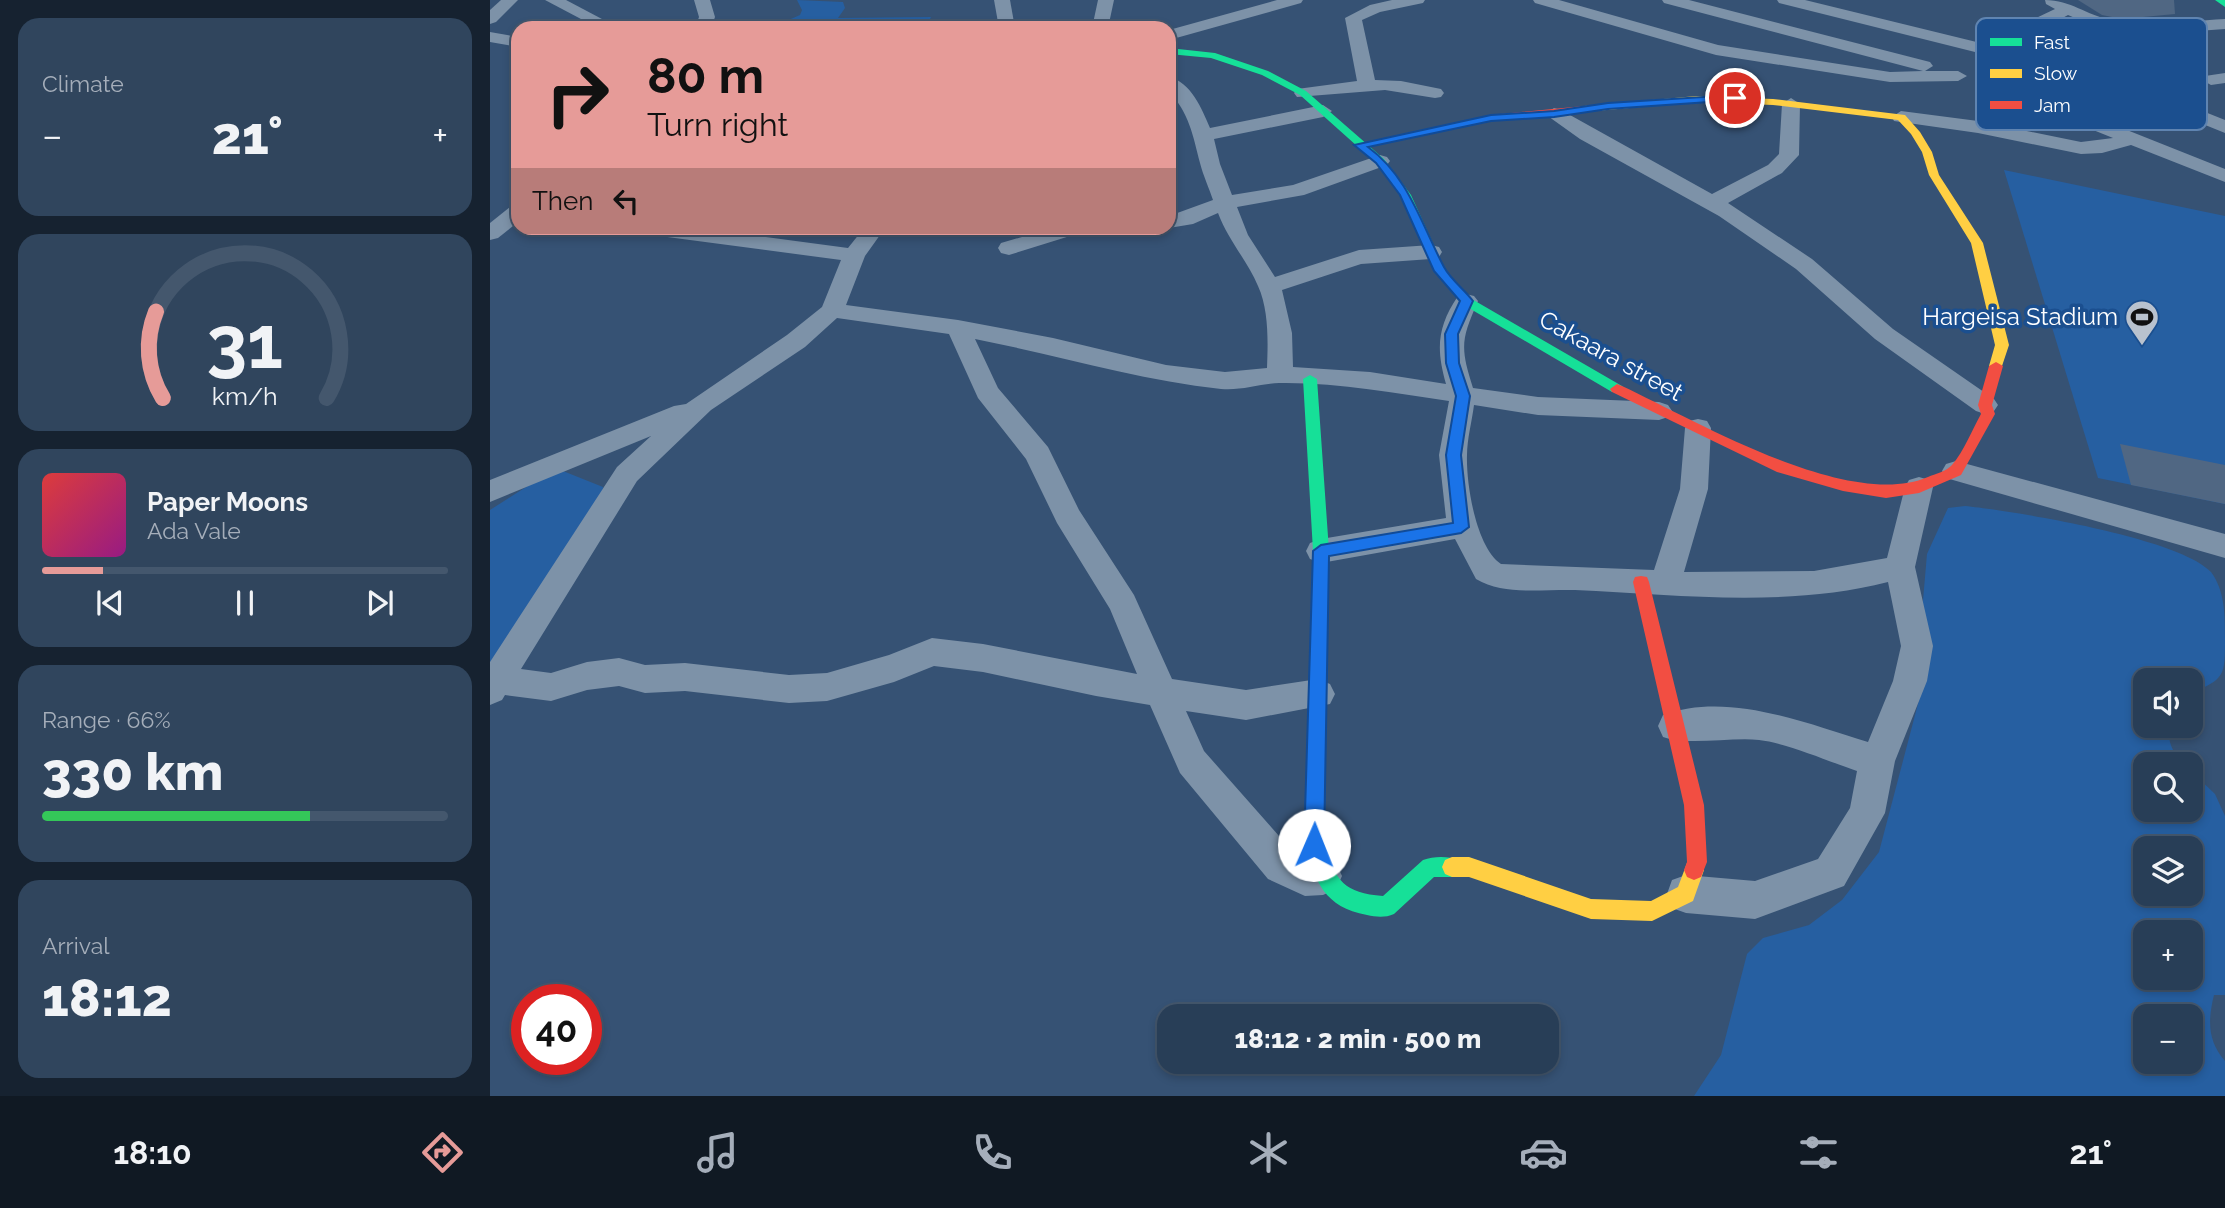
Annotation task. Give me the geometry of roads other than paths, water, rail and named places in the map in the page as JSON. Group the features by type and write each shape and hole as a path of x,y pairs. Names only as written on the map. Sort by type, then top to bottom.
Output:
{"street":[{"path":"490,19 510,0"},
{"path":"553,0 596,21"},
{"path":"702,0 708,12 707,21"},
{"path":"1002,0 1006,21"},
{"path":"1102,21 1106,0"},
{"path":"1176,33 1296,0"},
{"path":"1367,84 1353,18 1376,8 1417,0"},
{"path":"1541,0 1716,50 1890,77 1970,79"},
{"path":"1670,0 1976,80"},
{"path":"1785,0 1976,47"},
{"path":"2050,0 2092,18"},
{"path":"2220,0 2225,4"},
{"path":"2050,18 2068,9"},
{"path":"2207,25 2225,24"},
{"path":"490,37 511,41"},
{"name":"Cakaara street","path":"1176,52 1225,60 1265,73 1303,93 1380,161 1405,195 1440,271 1466,301 1619,391 1782,468 1843,486 1886,492 1919,487 1956,471"},
{"path":"1303,93 1367,84 1402,85 1435,93"},
{"path":"1176,89 1188,100 1204,135 1210,164 1237,235 1270,286 1280,333 1280,375"},
{"path":"1360,145 1491,118 1697,99 1735,98 1976,127"},
{"path":"1712,203 1775,169 1789,155 1791,104"},
{"path":"1204,135 1323,111"},
{"path":"1554,114 1587,135 1712,203 1804,264 1884,334 1985,405"},
{"path":"1901,117 1915,132 1927,152 1934,175 1976,243 2002,345 1985,405 1988,414 1956,471 2222,547"},
{"path":"2207,120 2225,127"},
{"path":"1993,130 2081,148 2102,147 2132,139"},
{"path":"2110,130 2225,176"},
{"path":"1176,221 1224,203 1297,191 1380,161"},
{"path":"490,205 511,209"},
{"path":"490,233 511,216"},
{"path":"704,235 854,255"},
{"path":"493,685 627,474 702,404 796,341 832,310 854,255 870,235"},
{"path":"1009,248 1052,235"},
{"path":"1270,286 1359,257 1431,252"},
{"path":"1466,301 1451,334 1452,363 1463,396 1454,455 1461,527 1466,531 1480,564 1490,573 1505,577 1760,585 1849,579 1900,566"},
{"path":"832,310 958,328 1053,346 1166,373 1225,381 1280,375 1370,381 1538,407 1659,411"},
{"path":"958,328 987,392 1038,453 1067,515 1122,604 1158,691 1192,762 1281,866 1305,877 1323,876"},
{"path":"1310,379 1321,551 1314,845 1323,876 1333,893 1356,906 1387,907 1430,867 1469,867 1591,909 1653,911 1686,894 1755,900 1831,873 1867,813 1877,761 1910,681 1917,646 1900,566 1919,487"},
{"path":"490,492 702,404"},
{"path":"1686,894 1697,862 1694,805 1675,726 1653,583 1693,489 1698,428"},
{"path":"1321,551 1461,527"},
{"path":"493,685 551,687 587,676 619,672 645,679 685,677 789,689 827,687 894,668 932,652 982,658 1246,705 1318,694"},
{"path":"1675,726 1721,723 1763,725 1877,761"}],"place":[{"name":"Hargeisa Stadium","path":"2142,347"}]}
